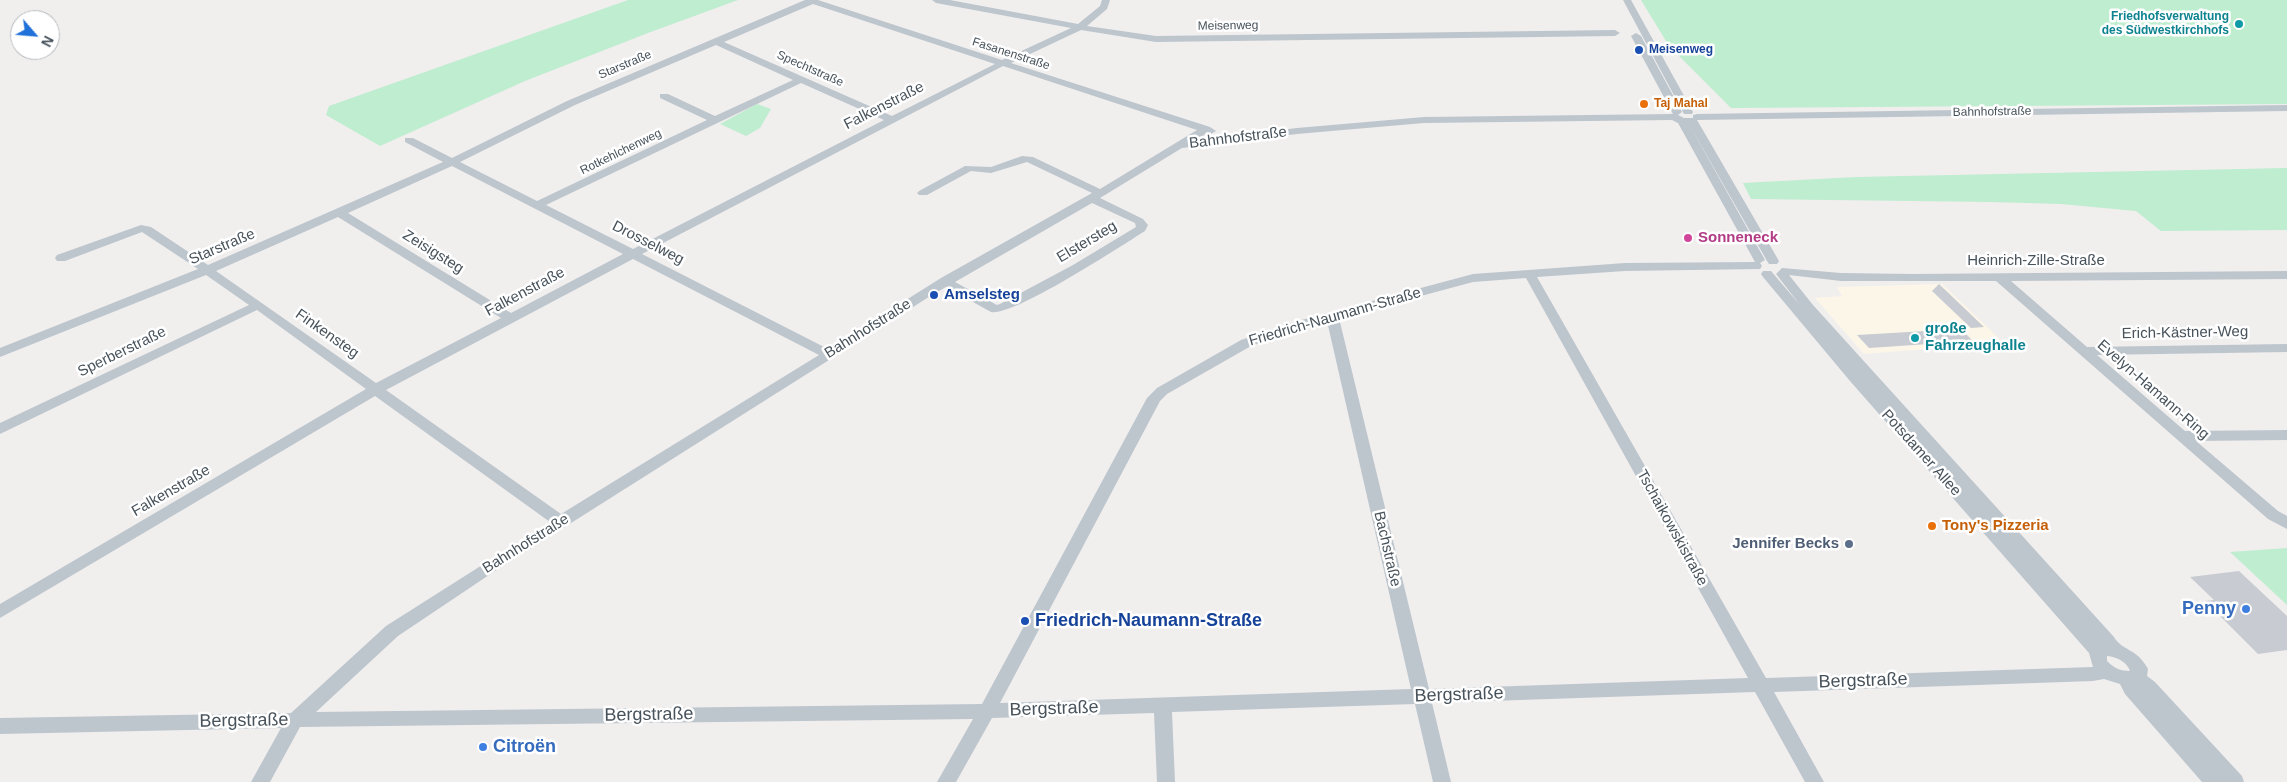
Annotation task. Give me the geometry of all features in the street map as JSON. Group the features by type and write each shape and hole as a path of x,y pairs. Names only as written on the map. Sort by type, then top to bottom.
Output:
{"street":[{"name":"Meisenweg","path":"936,0 1079,28 1139,37 1181,40 1615,33"},
{"name":"Falkenstraße","path":"0,612 376,389 1001,64 1079,28 1104,7 1106,0"},
{"name":"Potsdamer Allee","path":"1616,0 1685,116 1770,268 1809,308 2108,642 2106,650"},
{"name":"Potsdamer Allee","path":"1627,0 1685,116"},
{"name":"Starstraße","path":"0,353 207,270 340,214 452,162 571,103 811,1"},
{"name":"Fasanenstraße","path":"811,1 1233,139"},
{"name":"Spechtstraße","path":"717,42 892,120"},
{"name":"Rotkehlchenweg","path":"537,205 802,79"},
{"path":"664,96 715,120"},
{"name":"Bahnhofstraße","path":"260,782 295,720 392,631 561,522 945,281 1178,146 1297,131 1424,120 2287,108"},
{"path":"1178,146 1206,129"},
{"path":"409,140 452,162"},
{"path":"923,193 969,168 991,170 1022,159 1029,159 1096,195"},
{"name":"Drosselweg","path":"452,162 828,354"},
{"name":"Elstersteg","path":"945,281 995,309 1004,307 1077,268 1140,229 1142,225 1139,221 1096,195"},
{"name":"Zeisigsteg","path":"340,214 510,318"},
{"name":"Finkensteg","path":"61,258 141,228 147,229 258,305 561,522"},
{"name":"Friedrich-Naumann-Straße","path":"946,782 987,711 1154,398 1162,391 1246,343 1332,316 1473,278 1625,267 1770,268"},
{"name":"Heinrich-Zille-Straße","path":"1770,268 1841,276 2000,278 2287,275"},
{"name":"Tschaikowskistraße","path":"1529,273 1815,782"},
{"name":"Evelyn-Hamann-Ring","path":"2000,278 2273,516 2287,523"},
{"name":"Sperberstraße","path":"0,429 258,305"},
{"name":"Bachstraße","path":"1332,316 1442,782"},
{"name":"Erich-Kästner-Weg","path":"2084,351 2287,348"},
{"path":"2180,436 2287,435"},
{"path":"2131,678 2140,672 2136,663 2125,654 2106,650 2097,655 2098,660 2107,671 2131,678 2149,687 2235,782"},
{"name":"Bergstraße","path":"0,726 295,720 987,711 2093,674 2107,671"},
{"path":"2131,678 2132,689 2214,782"},
{"path":"1163,705 1166,782"}],"shaded area":[{"path":"1942,284 2004,343 1864,354 1815,298 1842,296 1837,287"}],"green space":[{"path":"628,0 738,0 525,81 380,146 326,115 329,106"},
{"path":"1641,0 2287,0 2287,104 1731,108 1669,46"},
{"path":"757,104 771,109 760,128 746,136 720,124"},
{"path":"2287,168 2287,230 2161,231 2136,211 2061,204 1751,199 1743,183 1856,177"},
{"path":"2287,548 2287,605 2230,552"}],"building":[{"path":"1939,284 1984,327 1971,328 1932,291"},
{"name":"große Fahrzeughalle","path":"1961,329 1973,341 1869,348 1857,335"},
{"name":"Penny","path":"2239,571 2287,616 2287,650 2258,654 2205,601 2214,600 2190,577"}],"place":[{"name":"Friedhofsverwaltung des Südwestkirchhofs","path":"2239,24"},
{"name":"Meisenweg","path":"1639,50"},
{"name":"Taj Mahal","path":"1644,104"},
{"name":"Sonneneck","path":"1688,238"},
{"name":"Amselsteg","path":"934,295"},
{"name":"große Fahrzeughalle","path":"1915,338"},
{"name":"Tony's Pizzeria","path":"1932,526"},
{"name":"Jennifer Becks","path":"1849,544"},
{"name":"Penny","path":"2246,609"},
{"name":"Friedrich-Naumann-Straße","path":"1025,621"},
{"name":"Citroën","path":"483,747"}]}
